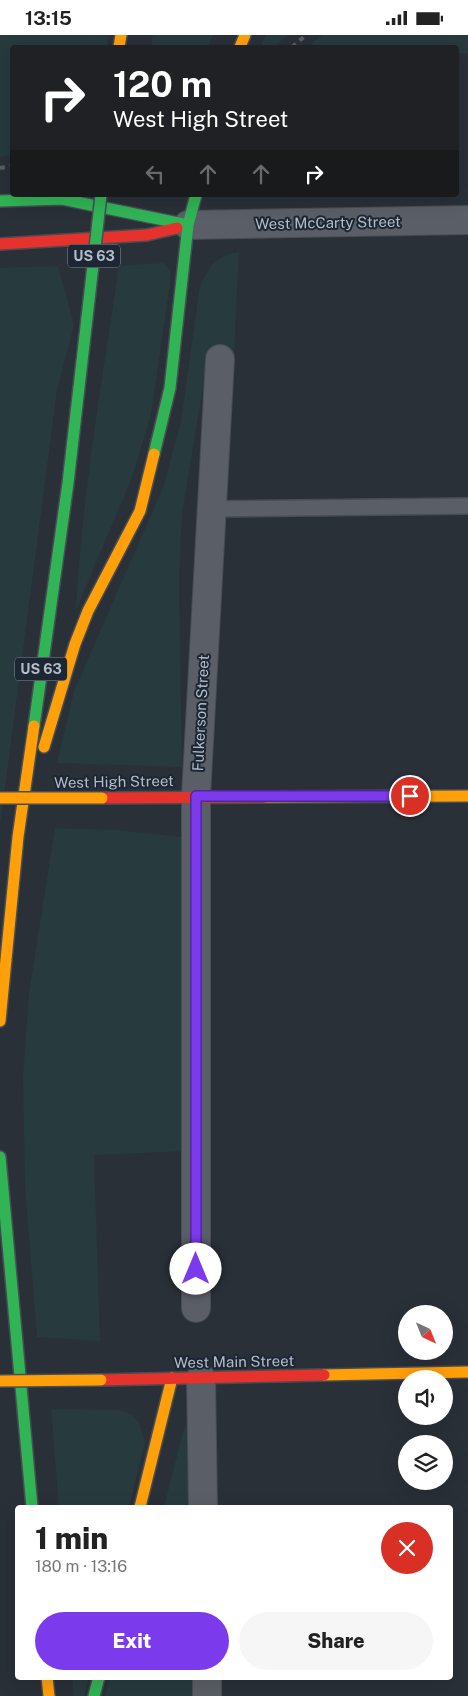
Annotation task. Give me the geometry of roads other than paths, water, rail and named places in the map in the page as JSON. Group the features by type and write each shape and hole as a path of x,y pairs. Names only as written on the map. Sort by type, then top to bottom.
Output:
{"main road":[{"name":"US 63","path":"0,1021 18,837 68,483 101,197"},
{"path":"18,837 74,644 88,611 140,511 170,388 188,225 195,197"},
{"name":"West McCarty Street","path":"0,201 62,199 188,225"},
{"name":"West McCarty Street","path":"0,244 147,235 188,225"},
{"name":"West High Street","path":"0,799 196,796 468,796"},
{"path":"0,1157 32,1505"},
{"name":"West Main Street","path":"0,1381 468,1372"},
{"path":"140,1505 172,1378"},
{"path":"47,1680 49,1696"},
{"path":"94,1696 98,1680"}],"street":[{"name":"West McCarty Street","path":"188,225 468,220"},
{"name":"Fulkerson Street","path":"196,1308 196,796 220,359"},
{"path":"201,1377 203,1505"},
{"path":"207,1680 207,1696"}],"lane":[{"path":"212,509 468,506"}],"railway":[{"path":"294,45 306,35"},
{"path":"0,168 10,166"}]}
